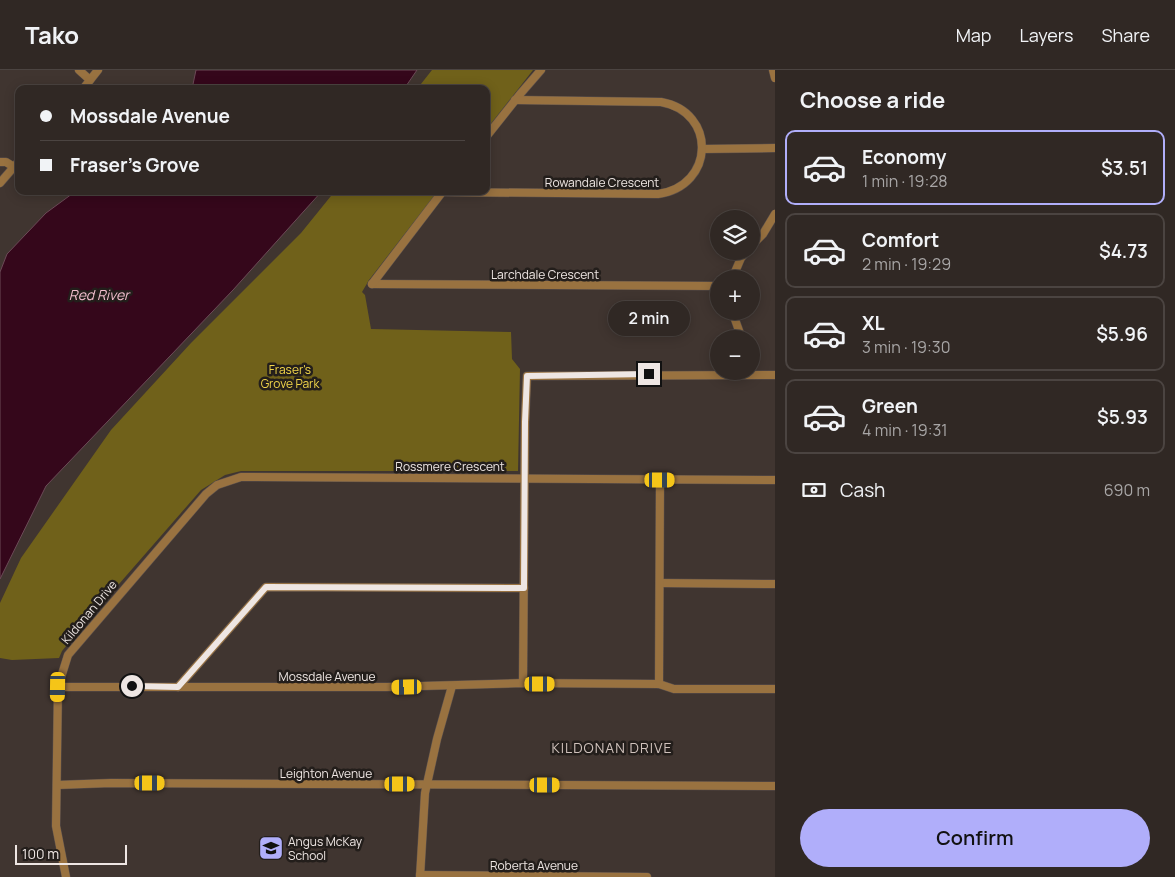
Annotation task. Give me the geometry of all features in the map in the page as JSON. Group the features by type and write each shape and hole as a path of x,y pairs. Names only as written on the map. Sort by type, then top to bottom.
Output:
{"street":[{"path":"79,70 90,80"},
{"path":"86,85 98,70"},
{"path":"490,132 541,70"},
{"path":"774,70 775,78"},
{"path":"515,100 669,104 681,109 693,122 699,132 702,149 775,148"},
{"name":"Rowandale Crescent","path":"490,192 665,193 678,189 691,179 698,166 702,149"},
{"path":"0,162 15,164"},
{"path":"0,183 15,165"},
{"name":"Larchdale Crescent","path":"441,195 372,284 710,286"},
{"path":"760,237 775,214"},
{"path":"523,684 527,376 710,373"},
{"path":"760,374 775,375"},
{"name":"Rossmere Crescent","path":"217,484 241,477 775,480"},
{"path":"659,684 660,480"},
{"name":"Kildonan Drive","path":"66,877 56,826 58,687 68,655 206,494 217,484"},
{"path":"660,583 775,584"},
{"path":"178,687 266,587 524,588"},
{"name":"Mossdale Avenue","path":"58,687 659,684 674,689 775,689"},
{"path":"420,876 426,784 452,686"},
{"name":"Leighton Avenue","path":"57,785 111,783 775,786"},
{"name":"Roberta Avenue","path":"420,876 647,877"}],"green space":[{"path":"432,70 533,70 490,125 490,85 420,85"},
{"name":"Fraser's Grove Park","path":"332,195 435,195 369,280 362,292 365,295 371,329 511,332 512,359 520,369 518,471 241,471 225,475 201,490 85,623 62,651 59,658 12,660 0,658 0,603 21,558 111,430 191,343 301,233"}],"water":[{"path":"196,70 417,70 407,85 193,85"},
{"name":"Red River","path":"71,195 318,195 233,290 46,486 0,579 0,272 7,254 46,213"}],"place":[{"name":"Angus McKay School","path":"271,848"}],"district":[{"name":"KILDONAN DRIVE","path":"612,747"}],"route":[{"path":"132,686 178,687 266,587 524,588 527,376 534,374 649,374"}]}
